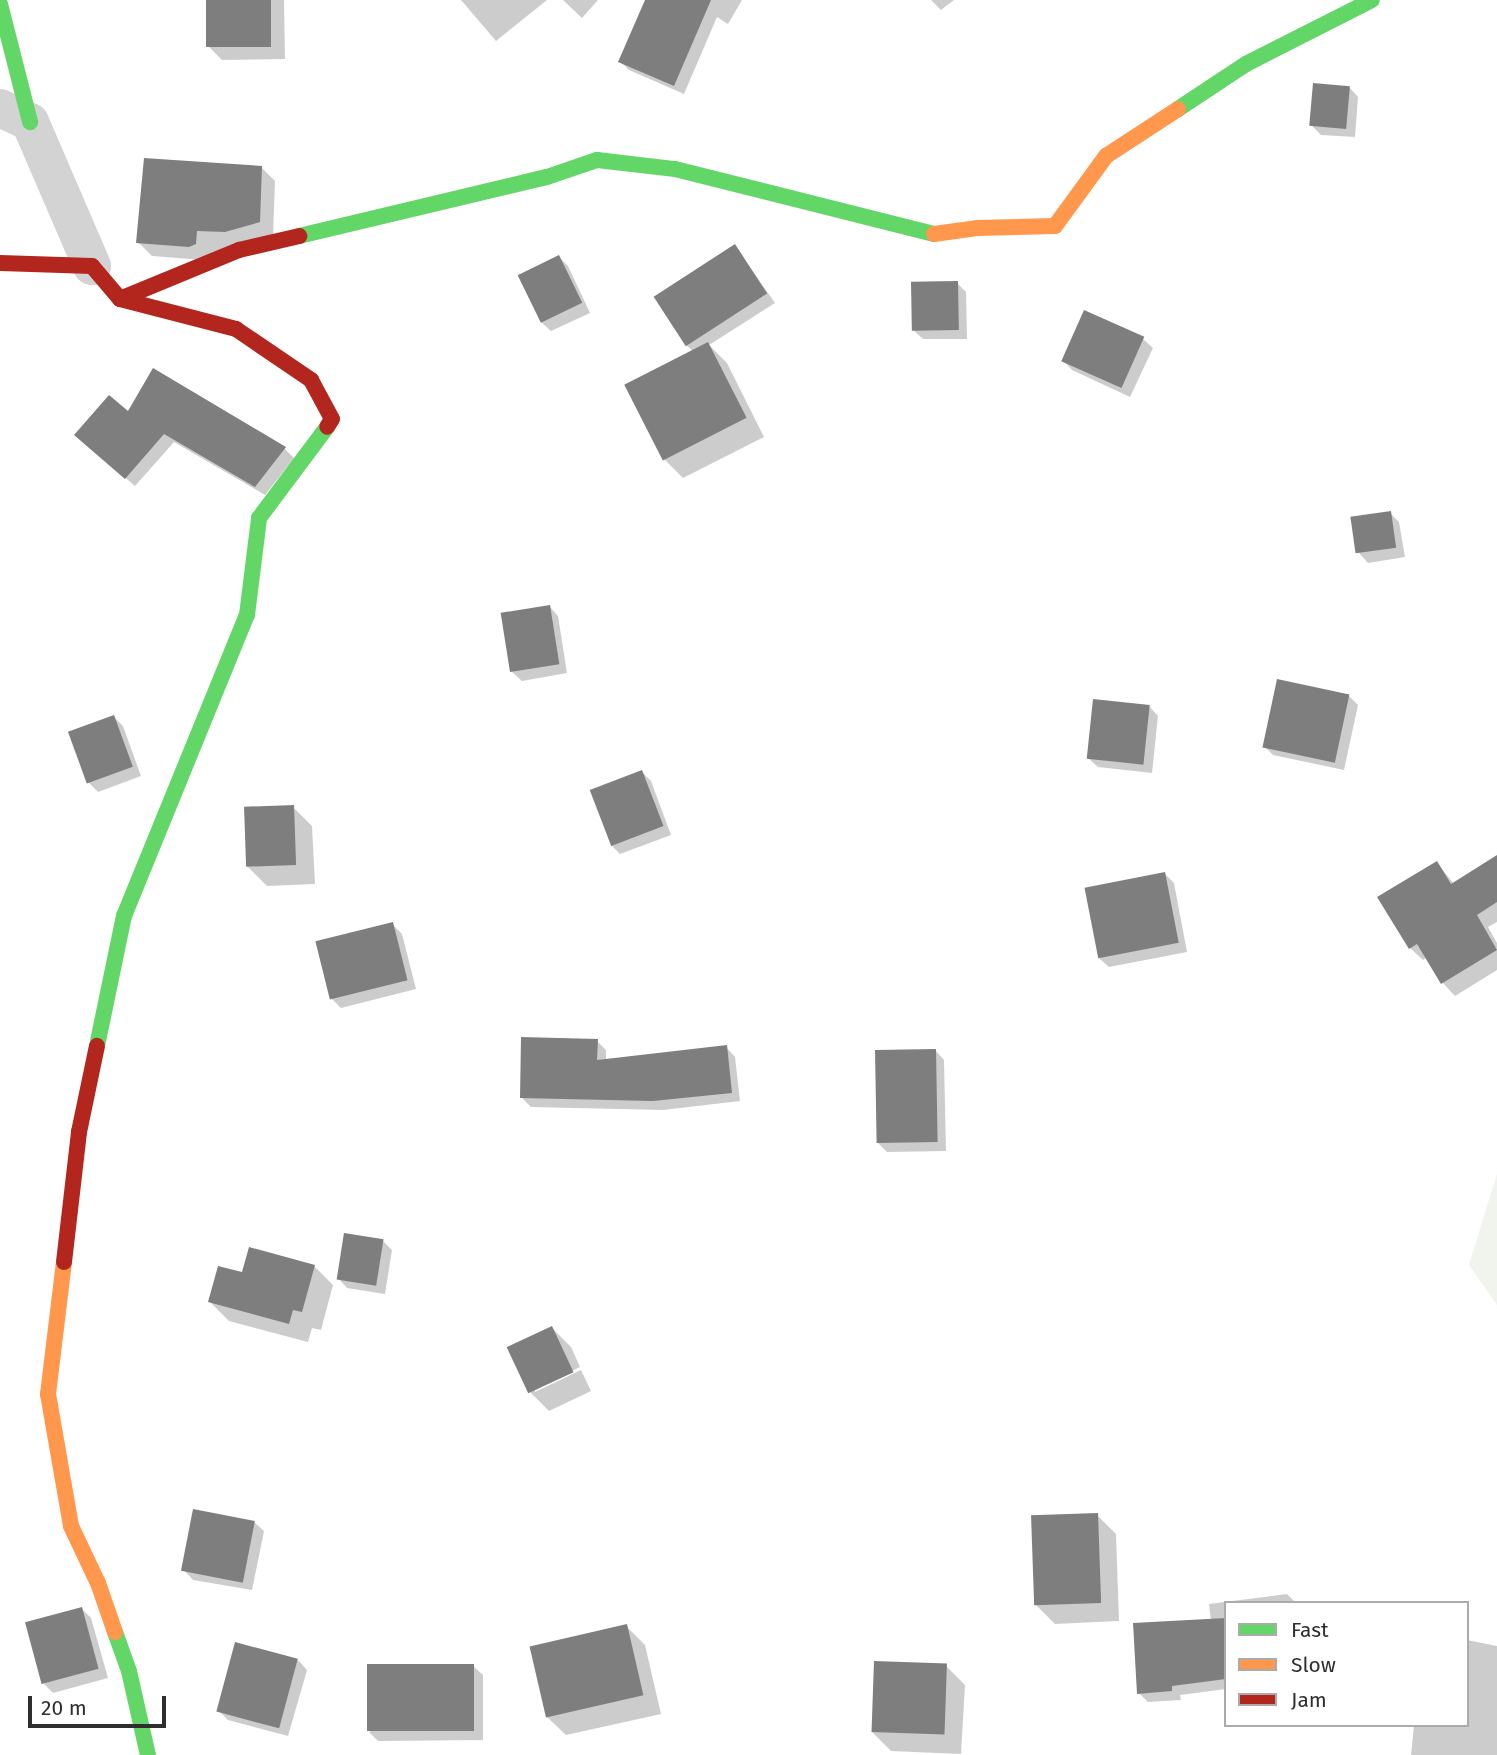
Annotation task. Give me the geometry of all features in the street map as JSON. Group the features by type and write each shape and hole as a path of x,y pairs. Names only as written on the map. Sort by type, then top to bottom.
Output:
{"street":[{"path":"120,299 239,250 547,177 597,160 675,169 928,236 977,228 1055,226 1106,156 1245,64 1372,0"},
{"path":"0,4 15,115 92,266 120,299 236,329 311,380 332,419 259,518 247,615 124,916 79,1132 48,1394 71,1526 98,1583 129,1671 148,1755"},
{"path":"0,263 92,266"}],"shaded area":[{"path":"1497,1174 1497,1305 1469,1265"}],"building":[{"path":"206,0 271,0 271,47 206,47"},
{"path":"645,0 711,0 674,86 618,62"},
{"path":"1313,83 1350,86 1346,129 1309,126"},
{"path":"144,158 262,166 260,222 225,232 197,231 196,244 189,247 136,243"},
{"path":"735,244 767,293 686,346 654,297"},
{"path":"559,255 582,303 541,323 518,275"},
{"path":"958,281 959,330 912,331 911,282"},
{"path":"1084,310 1144,337 1122,388 1061,361"},
{"path":"708,342 747,418 663,460 624,385"},
{"path":"153,368 286,447 255,487 164,434 125,479 74,435 109,395 128,411"},
{"path":"1391,511 1396,548 1356,553 1350,517"},
{"path":"550,605 559,664 510,672 501,613"},
{"path":"1277,679 1349,694 1335,763 1262,747"},
{"path":"1093,699 1150,705 1143,765 1087,759"},
{"path":"114,715 133,767 87,783 68,732"},
{"path":"642,770 664,826 611,846 590,790"},
{"path":"294,805 296,865 246,867 244,807"},
{"path":"1497,855 1497,902 1477,915 1497,950 1441,984 1417,944 1409,949 1377,897 1437,861 1451,884"},
{"path":"1165,872 1179,943 1098,958 1085,888"},
{"path":"393,922 408,980 330,1000 315,941"},
{"path":"521,1037 598,1039 597,1060 727,1045 732,1093 653,1101 520,1098"},
{"path":"936,1049 938,1142 877,1143 875,1050"},
{"path":"344,1233 384,1239 376,1286 337,1279"},
{"path":"249,1247 315,1265 302,1312 293,1310 289,1324 208,1302 218,1266 242,1272"},
{"path":"552,1326 574,1372 528,1393 507,1347"},
{"path":"193,1509 255,1521 243,1583 181,1571"},
{"path":"1098,1513 1101,1603 1034,1605 1031,1515"},
{"path":"82,1607 99,1669 42,1684 25,1622"},
{"path":"1224,1618 1224,1679 1172,1686 1172,1691 1137,1694 1133,1623"},
{"path":"627,1624 643,1695 546,1718 530,1646"},
{"path":"235,1642 298,1659 279,1728 216,1712"},
{"path":"874,1661 947,1664 944,1735 872,1732"},
{"path":"367,1664 474,1664 474,1731 367,1731"}],"traffic: fast":[{"path":"1178,109 1246,64 1372,0"},
{"path":"0,4 30,122"},
{"path":"299,236 547,177 597,160 675,169 934,234"},
{"path":"97,1046 124,916 247,615 259,518 327,427"},
{"path":"115,1632 129,1671 148,1755"}],"traffic: slow":[{"path":"934,234 977,228 1055,226 1106,156 1178,109"},
{"path":"64,1262 48,1394 71,1526 98,1583 115,1632"}],"traffic: jam":[{"path":"0,263 92,266 120,299 239,250 299,236"},
{"path":"120,299 236,329 311,380 332,419 327,427"},
{"path":"64,1262 79,1132 97,1046"}]}
